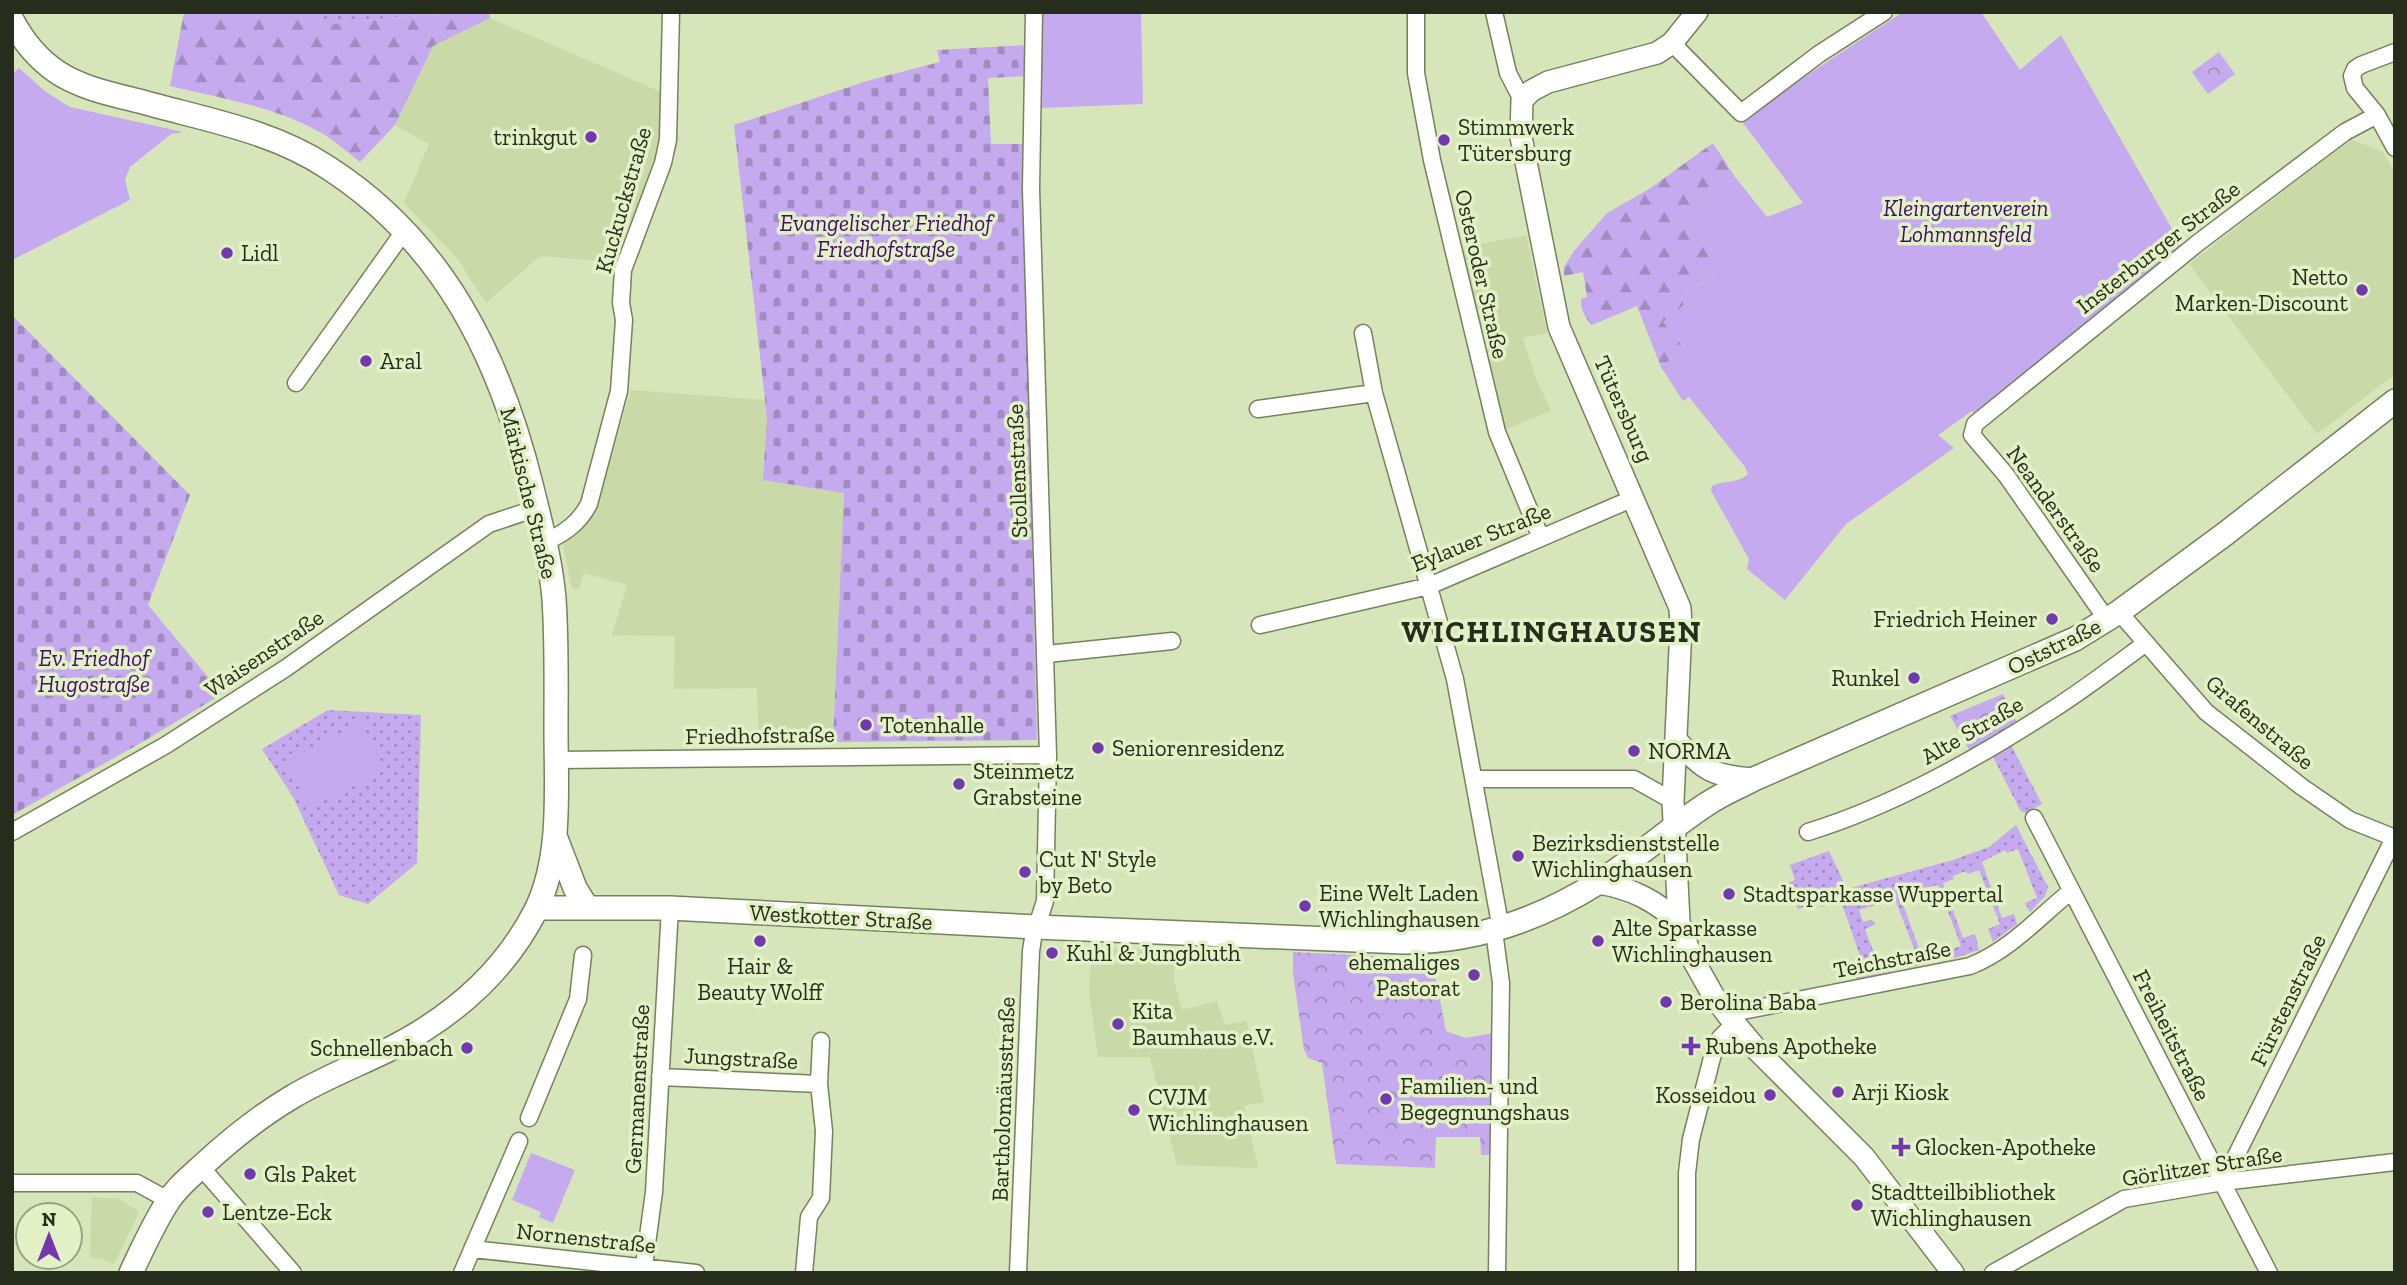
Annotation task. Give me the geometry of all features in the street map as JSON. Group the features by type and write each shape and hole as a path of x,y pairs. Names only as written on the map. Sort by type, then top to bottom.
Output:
{"main road":[{"name":"Märkische Straße","path":"12,20 22,38 41,59 60,74 88,87 248,130 287,145 322,163 374,200 405,230 459,300 486,352 514,419 545,542 554,595 554,834 545,886 537,908"},
{"name":"Oststraße","path":"1675,827 1709,803 1754,779 2075,639 2113,616 2225,534 2395,401"},
{"name":"Westkotter Straße","path":"537,908 670,908 1036,927 1404,942 1454,940 1497,930 1545,913 1598,883 1675,827"},
{"path":"554,834 575,888 586,906"},
{"path":"131,1273 168,1200 201,1167 248,1125 289,1098 418,1034 456,1010 492,975 537,908"}],"street":[{"name":"Kuckuckstraße","path":"545,542 561,535 581,518 589,504 619,391 624,320 621,303 622,270 663,163 668,140 671,12"},
{"name":"Stollenstraße","path":"1034,12 1031,189 1048,755 1045,901 1036,927"},
{"name":"Osteroder Straße","path":"1416,12 1416,73 1432,160 1497,432 1541,538"},
{"name":"Tütersburg","path":"1494,12 1508,73 1522,100 1521,137 1559,327 1680,608 1673,801 1679,922 1691,956 1731,1019 1758,1051 1864,1157 1953,1273"},
{"path":"1522,100 1531,91 1548,82 1657,53 1672,43 1697,12"},
{"path":"1672,43 1741,113 1819,54 1884,12"},
{"path":"2395,52 2361,65 2355,69 2352,76 2355,88 2377,115 2395,148"},
{"name":"Insterburger Straße","path":"1975,424 2199,242 2345,132 2377,115"},
{"path":"296,383 405,230"},
{"path":"1363,332 1374,393 1455,679 1474,779 1497,930 1501,984 1497,1273"},
{"path":"1258,408 1374,393"},
{"name":"Neanderstraße","path":"1975,424 1972,435 2006,475 2113,616"},
{"name":"Eylauer Straße","path":"1260,625 1429,586 1634,498"},
{"name":"Waisenstraße","path":"12,832 166,745 249,692 489,524 537,508"},
{"name":"Grafenstraße","path":"2113,616 2146,643 2206,712 2302,787 2350,820 2394,838"},
{"path":"1047,654 1172,641"},
{"name":"Alte Straße","path":"1808,832 1835,824 1917,788 1994,746 2058,707 2146,643"},
{"path":"1676,740 1703,768 1722,776 1754,779"},
{"name":"Friedhofstraße","path":"556,760 1048,755"},
{"path":"1474,779 1634,779 1673,801"},
{"name":"Freiheitstraße","path":"2034,818 2269,1273"},
{"name":"Fürstenstraße","path":"2223,1182 2394,838"},
{"path":"1598,883 1620,887 1646,897 1679,922"},
{"name":"Teichstraße","path":"1731,1019 1970,967 1990,958 2012,943 2071,891"},
{"name":"Germanenstraße","path":"644,1270 654,1192 670,908"},
{"name":"Bartholomäusstraße","path":"1018,1273 1031,951 1036,927"},
{"path":"529,1118 578,999 583,955"},
{"path":"1688,1273 1687,1173 1691,1139 1714,1050 1731,1019"},
{"name":"Jungstraße","path":"804,1273 808,1217 821,1198 824,1131 819,1084 821,1041"},
{"name":"Jungstraße","path":"660,1077 819,1084"},
{"path":"462,1273 519,1141"},
{"name":"Görlitzer Straße","path":"1993,1273 2124,1199 2223,1182 2395,1162"},
{"path":"201,1167 293,1273"},
{"path":"12,1183 137,1183 168,1200"},
{"name":"Nornenstraße","path":"472,1250 644,1270 696,1273"}],"shaded area":[{"path":"490,18 661,92 660,144 634,218 622,225 613,262 540,256 486,303 458,259 404,203 429,144 395,125 433,46"},
{"path":"2351,139 2383,152 2395,174 2395,374 2317,434 2189,264"},
{"path":"1526,235 1547,333 1523,338 1535,376 1551,411 1504,430 1458,249"},
{"path":"631,390 765,400 767,419 844,492 833,742 759,743 757,688 674,689 675,636 612,635 627,585 584,573 579,589 572,589 563,545 587,524 595,513"},
{"path":"1092,946 1174,950 1174,982 1182,1010 1217,1001 1225,1025 1246,1020 1264,1102 1244,1106 1258,1168 1177,1165 1150,1057 1098,1057 1089,991"},
{"path":"92,1197 117,1198 139,1212 114,1264 100,1258 90,1258"}],"green space":[{"path":"184,12 317,12 321,25 419,15 489,12 490,18 433,46 395,125 360,162 328,137 282,115 170,86"},
{"path":"317,12 489,12 419,15 321,25"},
{"path":"1042,12 1141,12 1143,104 1040,108"},
{"name":"Kleingartenverein Lohmannsfeld","path":"1903,12 1981,12 2020,70 2061,35 2183,248 1977,416 1972,411 1938,435 1954,448 1846,524 1785,600 1747,569 1749,559 1711,491 1712,486 1740,479 1748,474 1689,397 1683,401 1661,367 1685,349 1663,322 1684,305 1681,297 1717,272 1717,258 1684,218 1735,177 1767,217 1803,203 1740,119"},
{"name":"Evangelischer Friedhof Friedhofstraße","path":"1028,45 1028,76 988,78 991,144 1023,144 1037,740 833,742 844,493 763,480 767,419 734,125 870,80 940,62 937,50"},
{"path":"2219,52 2235,74 2208,94 2192,72"},
{"path":"19,68 46,92 70,107 183,132 171,134 130,167 125,180 130,200 12,260 12,74"},
{"path":"1713,143 1735,177 1684,218 1717,258 1717,272 1681,297 1685,304 1664,322 1685,349 1661,367 1637,306 1592,325 1582,307 1581,299 1587,297 1583,272 1564,276 1564,267 1574,251 1607,213 1649,189"},
{"name":"Ev. Friedhof Hugostraße","path":"12,315 190,495 148,605 222,694 12,815"},
{"path":"2003,694 2017,723 1970,751 1950,716"},
{"path":"328,710 421,715 417,863 368,904 339,895 293,797 262,749"},
{"path":"361,722 385,769 310,808 286,761"},
{"path":"2011,745 2042,804 2025,813 2020,810 1992,755"},
{"path":"2016,825 2048,887 2045,896 2030,912 2025,903 2037,898 2018,849 2007,853 2005,850 1982,862 2002,918 2014,914 2017,924 1993,942 1988,929 2000,924 1979,870 1953,876 1954,879 1943,883 1963,938 1975,934 1979,950 1955,958 1949,950 1961,946 1938,885 1913,891 1913,894 1901,899 1923,959 1936,955 1935,962 1909,968 1906,964 1918,959 1895,899 1859,910 1863,922 1871,920 1876,924 1865,929 1879,966 1890,963 1893,971 1857,979 1853,966 1862,962 1841,901 1821,907 1818,902 1798,909 1788,883 1795,880 1790,865 1829,851 1847,889 1953,860 1989,847"},
{"path":"1293,952 1432,959 1446,1031 1465,1038 1494,1033 1494,1155 1481,1155 1480,1137 1436,1137 1435,1168 1336,1164 1322,1063 1308,1058 1304,1050 1293,973"},
{"path":"531,1153 575,1170 553,1223 539,1217 541,1212 512,1200"}],"place":[{"name":"trinkgut","path":"591,137"},
{"name":"Stimmwerk Tütersburg","path":"1444,140"},
{"name":"Lidl","path":"227,253"},
{"name":"Netto Marken-Discount","path":"2362,290"},
{"name":"Aral","path":"366,361"},
{"name":"Friedrich Heiner","path":"2052,619"},
{"name":"Runkel","path":"1914,678"},
{"name":"Totenhalle","path":"866,725"},
{"name":"Seniorenresidenz","path":"1098,748"},
{"name":"NORMA","path":"1634,751"},
{"name":"Steinmetz Grabsteine","path":"959,784"},
{"name":"Bezirksdienststelle Wichlinghausen","path":"1518,856"},
{"name":"Cut N' Style by Beto","path":"1025,872"},
{"name":"Stadtsparkasse Wuppertal","path":"1729,894"},
{"name":"Eine Welt Laden Wichlinghausen","path":"1305,906"},
{"name":"Hair & Beauty Wolff","path":"760,941"},
{"name":"Alte Sparkasse Wichlinghausen","path":"1598,941"},
{"name":"Kuhl & Jungbluth","path":"1052,953"},
{"name":"ehemaliges Pastorat","path":"1474,975"},
{"name":"Berolina Baba","path":"1666,1002"},
{"name":"Kita Baumhaus e.V.","path":"1118,1024"},
{"name":"Rubens Apotheke","path":"1691,1046"},
{"name":"Schnellenbach","path":"467,1048"},
{"name":"Arji Kiosk","path":"1838,1092"},
{"name":"Kosseidou","path":"1770,1095"},
{"name":"Familien- und Begegnungshaus","path":"1386,1099"},
{"name":"CVJM Wichlinghausen","path":"1134,1110"},
{"name":"Glocken-Apotheke","path":"1901,1147"},
{"name":"Gls Paket","path":"250,1174"},
{"name":"Stadtteilbibliothek Wichlinghausen","path":"1857,1205"},
{"name":"Lentze-Eck","path":"208,1212"}],"district":[{"name":"WICHLINGHAUSEN","path":"1552,632"}]}
